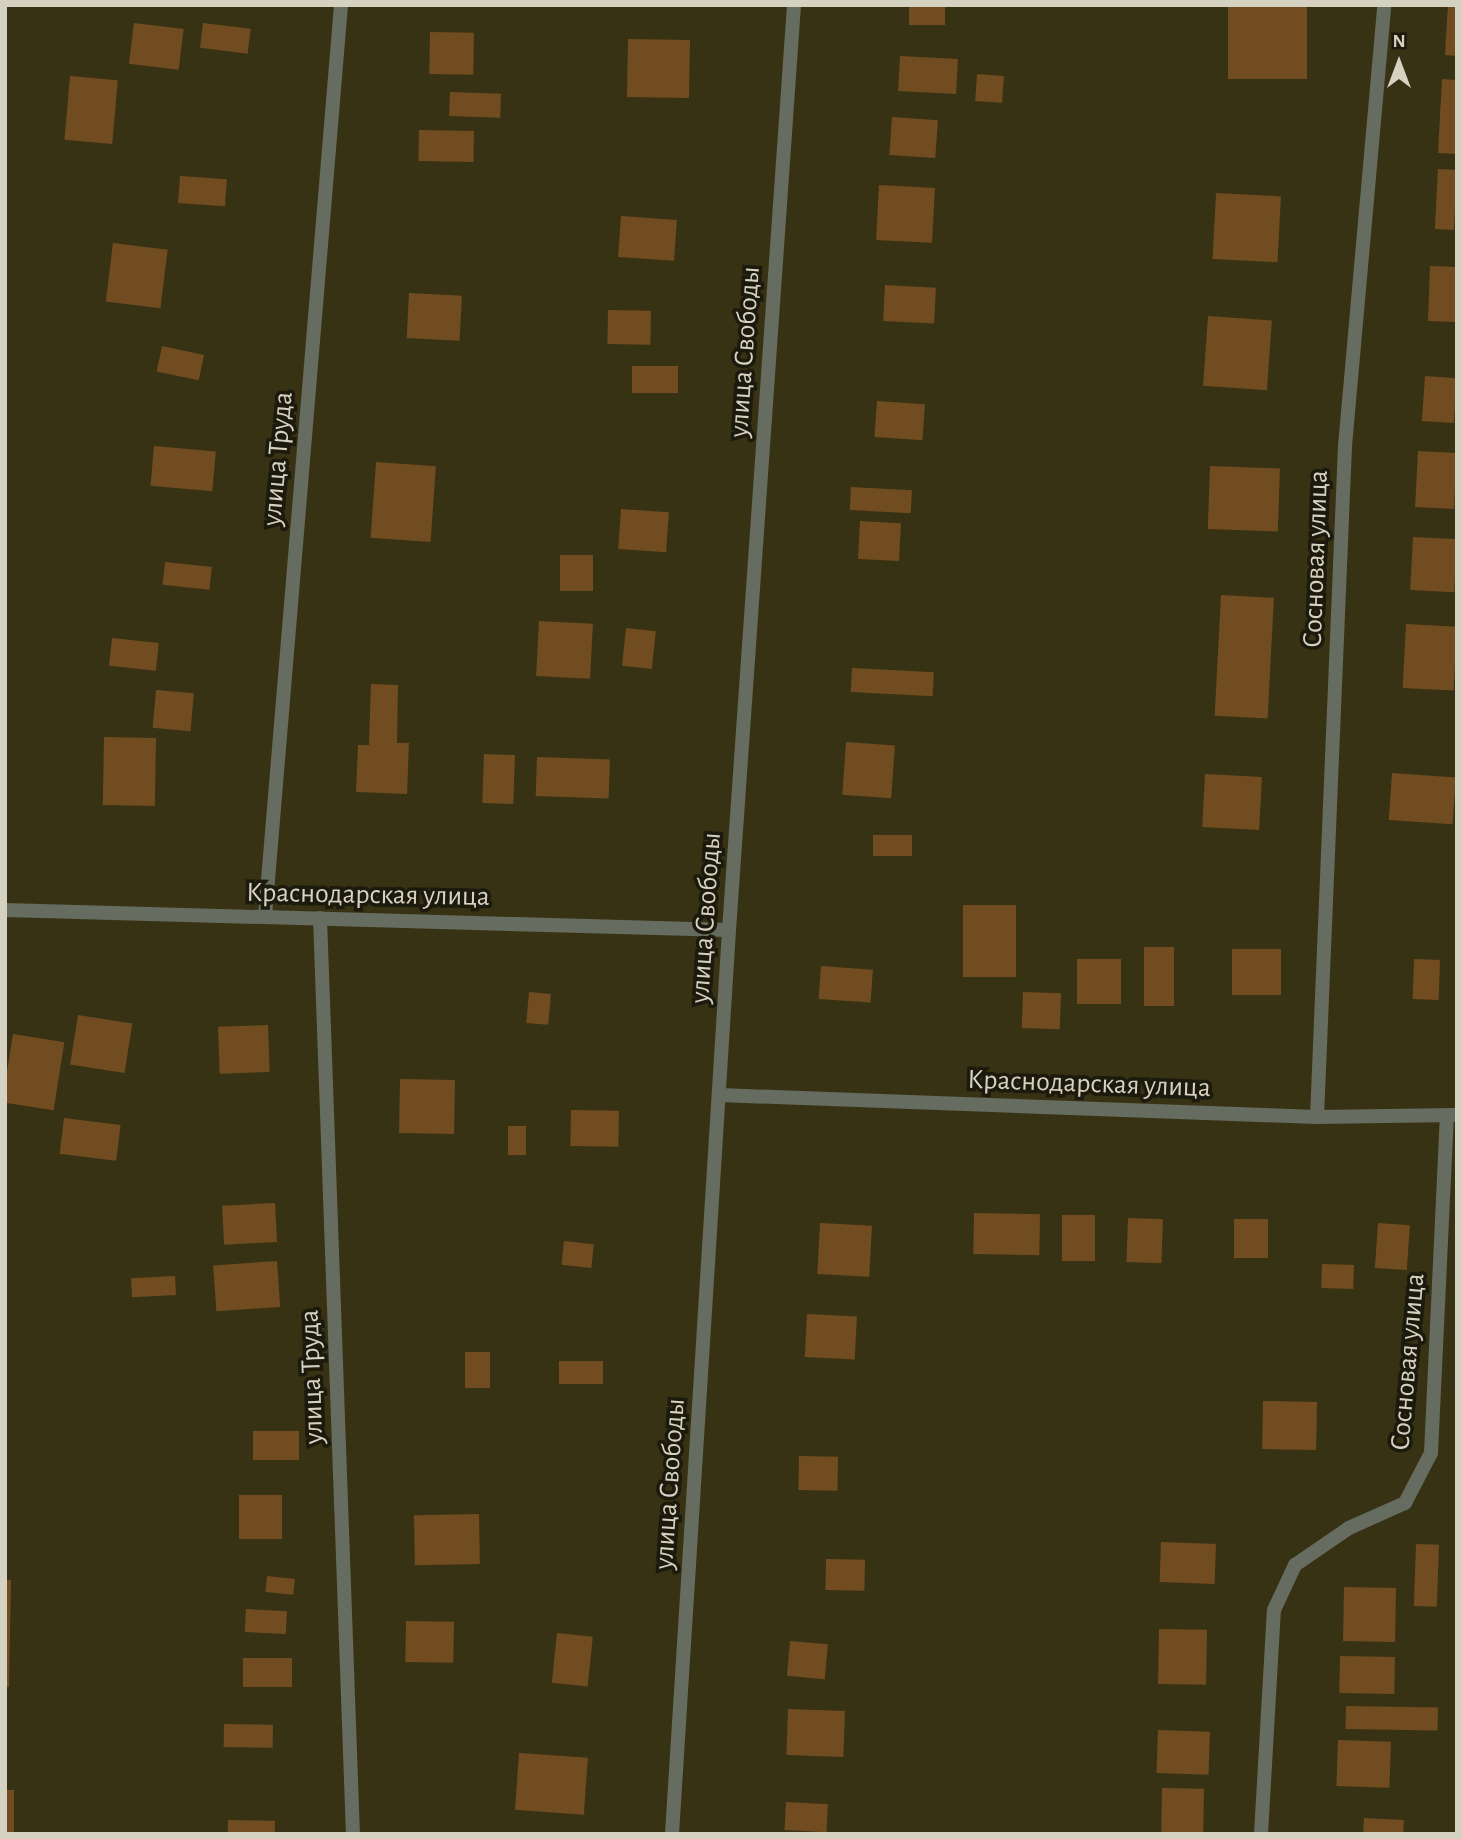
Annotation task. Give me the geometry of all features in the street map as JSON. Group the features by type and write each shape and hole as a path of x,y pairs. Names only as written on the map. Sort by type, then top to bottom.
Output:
{"street":[{"name":"улица Труда","path":"265,916 341,5"},
{"name":"улица Свободы","path":"672,1834 729,930 794,5"},
{"name":"Сосновая улица","path":"1317,1116 1345,446 1384,5"},
{"name":"Краснодарская улица","path":"5,910 729,930"},
{"name":"улица Труда","path":"320,918 353,1834"},
{"name":"Краснодарская улица","path":"719,1095 1317,1116 1452,1115"},
{"name":"Сосновая улица","path":"1261,1834 1274,1610 1295,1565 1349,1528 1405,1503 1432,1453 1452,1115"}],"building":[{"path":"909,5 945,5 945,25 909,25"},
{"path":"1228,5 1307,5 1307,79 1228,79"},
{"path":"1448,5 1457,5 1457,56 1445,55"},
{"path":"134,23 184,29 179,70 129,64"},
{"path":"203,23 251,29 248,54 200,48"},
{"path":"430,32 474,33 473,75 429,74"},
{"path":"628,39 690,40 689,98 627,97"},
{"path":"900,56 958,59 956,94 898,91"},
{"path":"977,74 1004,76 1002,103 975,101"},
{"path":"70,76 118,80 112,144 64,140"},
{"path":"1442,79 1457,80 1457,154 1438,153"},
{"path":"450,92 501,94 500,118 449,116"},
{"path":"892,117 938,120 935,158 889,155"},
{"path":"419,130 474,131 473,162 418,161"},
{"path":"1438,169 1457,170 1454,230 1435,229"},
{"path":"180,176 227,179 225,206 178,203"},
{"path":"879,185 935,188 932,243 876,240"},
{"path":"1216,193 1281,196 1277,262 1213,259"},
{"path":"621,216 677,220 674,261 618,257"},
{"path":"113,243 168,250 160,308 106,302"},
{"path":"1430,266 1457,267 1455,322 1428,321"},
{"path":"885,285 936,288 934,324 883,321"},
{"path":"409,293 462,296 460,341 407,338"},
{"path":"608,310 651,311 650,345 607,344"},
{"path":"1208,316 1272,320 1267,390 1203,386"},
{"path":"162,346 204,355 199,380 157,371"},
{"path":"632,366 678,366 678,393 632,393"},
{"path":"1425,376 1457,378 1454,423 1422,421"},
{"path":"877,401 925,404 922,440 874,437"},
{"path":"154,446 216,451 212,491 151,486"},
{"path":"1418,451 1457,453 1454,509 1415,507"},
{"path":"376,462 436,466 431,542 371,538"},
{"path":"1210,466 1280,468 1278,531 1208,529"},
{"path":"851,487 912,490 911,513 850,510"},
{"path":"621,509 669,512 666,552 618,549"},
{"path":"860,521 901,523 899,561 858,559"},
{"path":"1413,537 1457,539 1454,592 1410,590"},
{"path":"560,555 593,555 593,591 560,591"},
{"path":"165,562 212,567 209,590 163,585"},
{"path":"1221,595 1274,598 1268,719 1215,716"},
{"path":"539,621 593,624 590,679 536,676"},
{"path":"1406,624 1457,627 1454,691 1403,688"},
{"path":"626,628 656,631 652,669 622,666"},
{"path":"112,638 159,643 156,671 109,666"},
{"path":"852,668 934,672 933,696 851,692"},
{"path":"371,684 398,685 397,743 409,743 407,794 356,792 358,745 369,745"},
{"path":"156,690 194,693 191,731 153,728"},
{"path":"104,737 156,738 155,806 103,805"},
{"path":"846,742 895,745 891,798 842,795"},
{"path":"484,754 515,755 513,804 482,803"},
{"path":"537,757 610,760 609,799 536,796"},
{"path":"1392,773 1456,777 1453,824 1389,820"},
{"path":"1205,774 1262,777 1259,830 1202,827"},
{"path":"873,835 912,835 912,856 873,856"},
{"path":"963,905 1016,905 1016,977 963,977"},
{"path":"1144,947 1174,947 1174,1006 1144,1006"},
{"path":"1232,949 1281,949 1281,995 1232,995"},
{"path":"1077,959 1121,959 1121,1004 1077,1004"},
{"path":"1414,959 1440,960 1439,1000 1413,999"},
{"path":"821,966 873,970 871,1003 819,999"},
{"path":"529,992 551,994 548,1025 526,1023"},
{"path":"1023,992 1061,993 1060,1029 1022,1028"},
{"path":"78,1015 132,1024 125,1073 70,1064"},
{"path":"268,1025 270,1072 220,1074 218,1027"},
{"path":"13,1034 64,1042 54,1110 5,1103"},
{"path":"400,1079 455,1080 454,1134 399,1133"},
{"path":"571,1110 619,1111 618,1147 570,1146"},
{"path":"64,1118 121,1125 116,1161 60,1154"},
{"path":"508,1126 526,1126 526,1155 508,1155"},
{"path":"275,1203 277,1242 224,1245 222,1206"},
{"path":"974,1213 1040,1214 1039,1255 973,1254"},
{"path":"1062,1215 1095,1215 1095,1261 1062,1261"},
{"path":"1128,1218 1163,1219 1161,1263 1126,1262"},
{"path":"1234,1219 1268,1219 1268,1258 1234,1258"},
{"path":"820,1223 872,1226 869,1277 817,1274"},
{"path":"1378,1223 1410,1225 1407,1270 1375,1268"},
{"path":"564,1241 594,1244 591,1268 561,1265"},
{"path":"277,1261 280,1307 216,1311 213,1265"},
{"path":"1322,1264 1354,1265 1353,1289 1321,1288"},
{"path":"175,1276 176,1295 132,1297 131,1278"},
{"path":"807,1314 857,1317 855,1360 805,1357"},
{"path":"465,1352 490,1352 490,1388 465,1388"},
{"path":"559,1361 603,1361 603,1384 559,1384"},
{"path":"1263,1401 1317,1402 1316,1450 1262,1449"},
{"path":"253,1431 299,1431 299,1460 253,1460"},
{"path":"799,1456 838,1457 837,1491 798,1490"},
{"path":"239,1495 282,1495 282,1539 239,1539"},
{"path":"479,1514 480,1564 415,1565 414,1515"},
{"path":"1161,1542 1216,1544 1215,1584 1160,1582"},
{"path":"1416,1544 1439,1545 1437,1607 1414,1606"},
{"path":"826,1559 865,1560 864,1591 825,1590"},
{"path":"267,1576 295,1579 293,1595 265,1592"},
{"path":"5,1580 11,1580 9,1687 5,1687"},
{"path":"1344,1587 1396,1588 1395,1642 1343,1641"},
{"path":"246,1609 287,1611 286,1634 245,1632"},
{"path":"406,1621 454,1622 453,1663 405,1662"},
{"path":"1159,1629 1207,1630 1206,1685 1158,1684"},
{"path":"557,1633 593,1637 588,1686 552,1683"},
{"path":"790,1641 828,1644 825,1679 787,1676"},
{"path":"1340,1656 1395,1657 1394,1694 1339,1693"},
{"path":"243,1658 292,1658 292,1687 243,1687"},
{"path":"1346,1706 1438,1708 1438,1731 1346,1729"},
{"path":"788,1709 845,1711 843,1757 786,1755"},
{"path":"224,1724 273,1725 273,1748 224,1747"},
{"path":"1158,1730 1210,1732 1208,1775 1156,1773"},
{"path":"1338,1740 1391,1742 1389,1788 1336,1786"},
{"path":"519,1753 588,1758 584,1815 515,1810"},
{"path":"1162,1788 1204,1789 1203,1834 1161,1834"},
{"path":"5,1790 14,1790 14,1834 5,1834"},
{"path":"786,1802 828,1804 826,1832 785,1830"},
{"path":"1364,1818 1404,1820 1403,1834 1363,1834"},
{"path":"228,1820 275,1821 275,1834 228,1834"}]}
